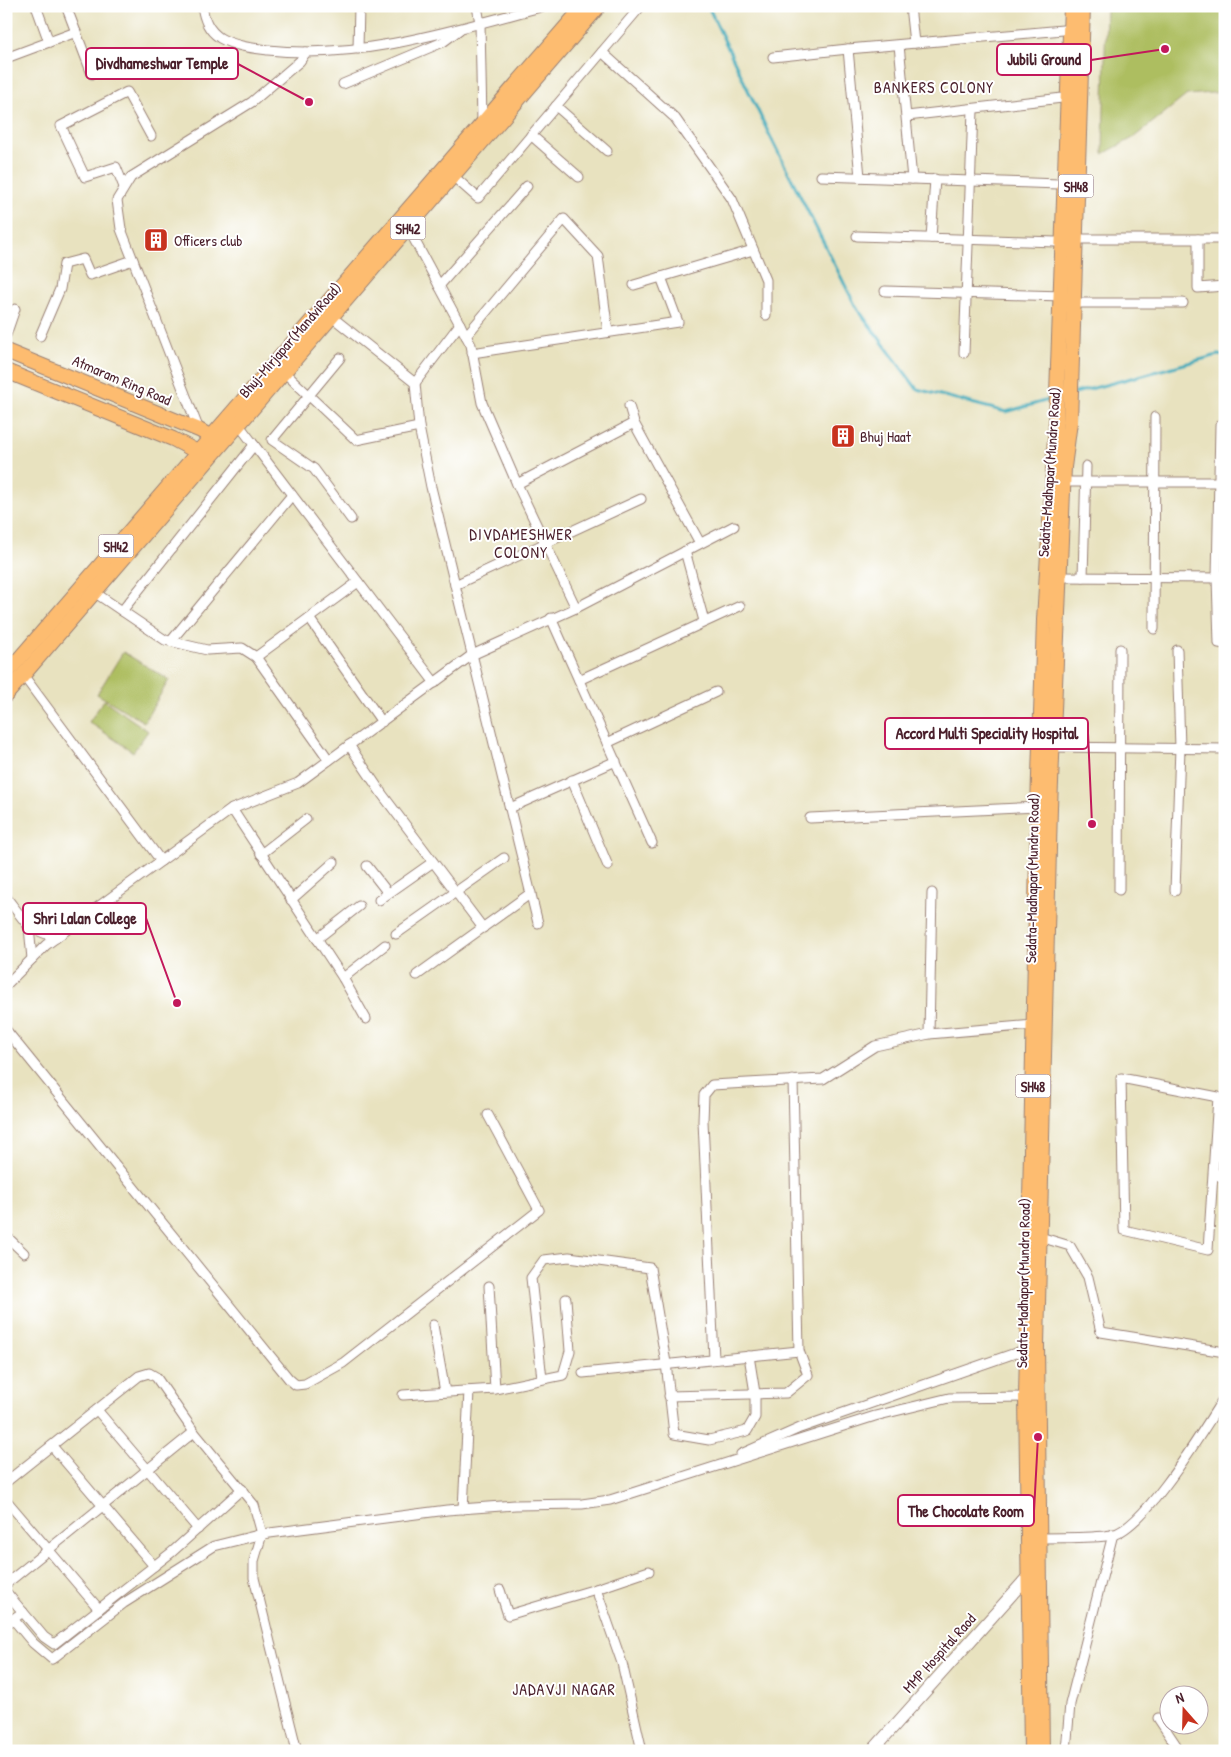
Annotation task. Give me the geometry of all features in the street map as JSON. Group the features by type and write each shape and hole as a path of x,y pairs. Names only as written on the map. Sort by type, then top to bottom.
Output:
{"main road":[{"name":"Bhuj-Mirjapar(MandviRoad)","path":"6,695 94,592 204,455 211,436 584,6"},
{"name":"Bhuj-Mirjapar(MandviRoad)","path":"211,436 238,424 599,6"},
{"name":"Sedata-Madhapar(Mundra Road)","path":"1031,1751 1028,1575 1032,1396 1040,1237 1052,747 1063,482 1065,365 1075,239 1071,6"},
{"name":"Sedata-Madhapar(Mundra Road)","path":"1069,299 1073,97 1083,6"},
{"name":"Atmaram Ring Road","path":"6,351 211,436"},
{"path":"6,371 173,439 204,455"},
{"name":"Sedata-Madhapar(Mundra Road)","path":"1042,1751 1038,1538 1032,1396 1027,1349 1038,806 1044,620 1063,421"},
{"name":"Bhuj-Mirjapar(MandviRoad)","path":"6,674 204,455"}],"street":[{"path":"36,6 49,42"},
{"path":"66,6 92,74"},
{"path":"202,6 205,23 220,38 248,48 306,52 358,49 480,24 544,6"},
{"path":"358,49 359,6"},
{"path":"477,6 480,24 482,122"},
{"path":"453,176 478,198 641,6"},
{"path":"910,6 914,43"},
{"path":"343,84 443,42 461,28"},
{"path":"773,57 848,48 1063,30"},
{"path":"6,58 76,32"},
{"path":"899,45 912,178"},
{"path":"848,48 860,177"},
{"path":"211,436 133,260 121,229 117,200 131,177 252,102 300,61 306,52"},
{"path":"602,52 675,118 732,199 766,280 766,315"},
{"path":"124,188 116,167 85,177 61,126 127,92 151,136"},
{"path":"907,116 973,110 1073,97"},
{"path":"556,106 607,152"},
{"path":"964,353 970,239 973,110"},
{"path":"531,135 579,177"},
{"path":"820,176 1059,184"},
{"path":"931,238 935,180"},
{"path":"439,286 527,186"},
{"path":"466,336 564,219 598,256 608,332"},
{"path":"408,228 466,336 472,352 482,403 517,484 576,608"},
{"path":"858,236 1056,242"},
{"path":"1075,239 1225,239"},
{"path":"1198,239 1198,288 1225,286"},
{"path":"634,285 753,250"},
{"path":"40,336 60,289 64,264 83,259 90,275 133,260"},
{"path":"472,352 678,322 662,277"},
{"path":"885,291 968,293 1183,304"},
{"path":"6,335 15,309"},
{"path":"332,316 415,383"},
{"path":"460,324 415,383 419,427 455,585 538,923"},
{"path":"340,358 272,440 314,470 352,519"},
{"path":"284,372 356,440 419,427"},
{"path":"630,406 634,423 700,544"},
{"path":"1154,629 1155,417"},
{"path":"517,484 634,423"},
{"path":"238,424 434,683"},
{"path":"1220,426 1222,482 1219,643 1225,644"},
{"path":"122,611 254,445"},
{"path":"1083,577 1086,466"},
{"path":"1063,482 1222,482"},
{"path":"171,642 292,495"},
{"path":"455,585 641,499"},
{"path":"6,985 56,938 232,809 298,783 472,655 576,608 734,526"},
{"path":"685,551 704,621"},
{"path":"1058,577 1221,578"},
{"path":"256,657 358,582"},
{"path":"94,592 165,640 207,650 242,648 256,657 329,760"},
{"path":"579,680 740,606"},
{"path":"309,618 382,722"},
{"path":"551,618 652,843"},
{"path":"1119,890 1120,649"},
{"path":"1175,891 1180,748 1177,650"},
{"path":"23,675 161,861"},
{"path":"607,743 716,692"},
{"path":"349,745 483,928"},
{"path":"1052,747 1225,749"},
{"path":"510,808 616,761"},
{"path":"572,780 608,866"},
{"path":"810,818 1038,806"},
{"path":"232,809 343,978 366,1019"},
{"path":"261,854 306,819"},
{"path":"396,934 504,858"},
{"path":"291,900 334,862"},
{"path":"379,900 434,862"},
{"path":"367,866 388,893"},
{"path":"417,975 531,893"},
{"path":"930,1034 932,893"},
{"path":"6,897 29,927 56,938"},
{"path":"317,939 359,906"},
{"path":"29,927 32,959"},
{"path":"343,978 385,945"},
{"path":"714,1359 703,1121 704,1095 712,1085 823,1079 875,1046 930,1034 1034,1025"},
{"path":"6,1030 196,1266 296,1385 305,1384 343,1363 538,1210 488,1114"},
{"path":"1122,1078 1218,1097 1214,1172 1208,1250 1124,1230 1122,1078"},
{"path":"669,1396 786,1393 808,1375 798,1351 794,1080"},
{"path":"1214,1172 1225,1180"},
{"path":"6,1236 24,1253"},
{"path":"1040,1237 1070,1246 1088,1277 1101,1332 1225,1352"},
{"path":"542,1379 531,1278 544,1260 570,1258 650,1268 666,1363 674,1434 709,1440 747,1431 755,1417 749,1356"},
{"path":"489,1286 495,1389"},
{"path":"403,1395 495,1389 564,1375 570,1351 566,1299"},
{"path":"433,1325 445,1392"},
{"path":"687,1477 800,1428 1027,1349"},
{"path":"583,1373 798,1351"},
{"path":"6,1482 139,1376 150,1373 156,1377 194,1432 254,1505 262,1534 254,1560 254,1578 297,1751"},
{"path":"463,1509 469,1391"},
{"path":"23,1612 13,1619 33,1643 52,1659 124,1603 214,1546 262,1534 463,1509 515,1505 582,1504 610,1500 875,1416 949,1398 1032,1396"},
{"path":"1038,1538 1113,1534 1132,1522 1177,1472 1225,1396"},
{"path":"98,1410 198,1529"},
{"path":"6,1584 194,1432"},
{"path":"52,1446 154,1566"},
{"path":"6,1592 44,1638 54,1644 154,1566 242,1489"},
{"path":"6,1500 99,1609"},
{"path":"1066,1751 1070,1704 1113,1534"},
{"name":"MMP Hospital Raod","path":"872,1751 1028,1575 1039,1566"},
{"path":"500,1590 508,1615 649,1571"},
{"path":"596,1589 622,1662 642,1751"},
{"path":"1169,1734 1180,1751"}],"green space":[{"path":"1106,6 1225,6 1225,92 1187,95 1133,138 1103,154"},
{"path":"123,652 169,680 144,722 97,694"},
{"path":"104,700 148,731 133,752 89,722"}],"waterway":[{"path":"708,6 769,134 856,307 917,389 1006,412 1052,399"},
{"path":"1075,393 1218,355 1225,356"}],"place":[{"name":"Jubili Ground","path":"1165,49"},
{"name":"Divdhameshwar Temple","path":"309,102"},
{"name":"Officers club","path":"156,240"},
{"name":"Bhuj Haat","path":"843,436"},
{"name":"Accord Multi Speciality Hospital","path":"1092,824"},
{"name":"Shri Lalan College","path":"177,1003"},
{"name":"The Chocolate Room","path":"1038,1437"}],"district":[{"name":"BANKERS COLONY","path":"934,87"},
{"name":"DIVDAMESHWER COLONY","path":"521,543"},
{"name":"JADAVJI NAGAR","path":"564,1689"}]}
